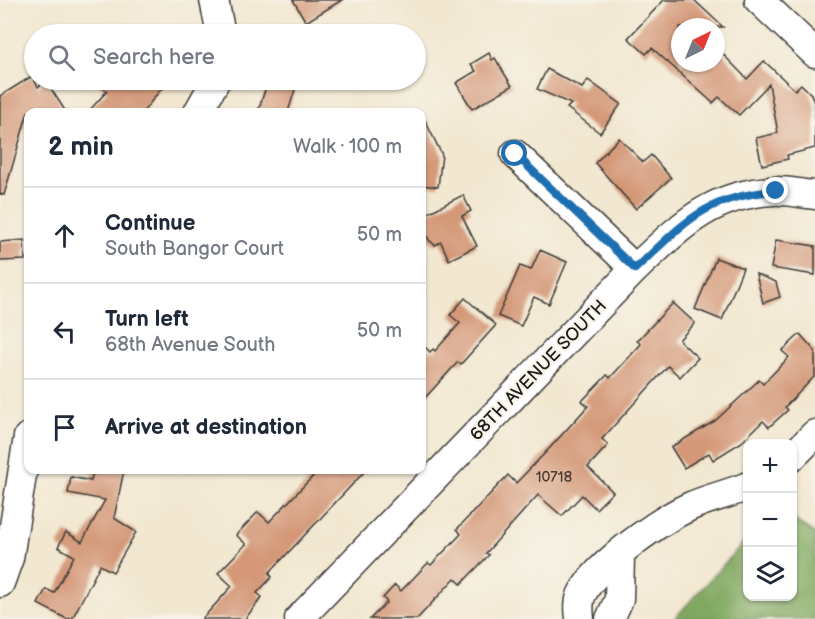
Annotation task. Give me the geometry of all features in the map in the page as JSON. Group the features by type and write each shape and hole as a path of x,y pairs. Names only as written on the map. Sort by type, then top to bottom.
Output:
{"street":[{"path":"214,0 219,24"},
{"path":"759,0 815,53"},
{"path":"200,108 210,90"},
{"path":"515,154 635,269"},
{"name":"68TH AVENUE SOUTH","path":"299,619 635,269 681,226 704,209 744,193 776,191 815,195"},
{"path":"797,452 815,434"},
{"path":"0,583 9,558 24,462"},
{"path":"580,619 579,604 583,592 596,576 646,532 672,516 743,487"},
{"path":"610,619 619,599 620,555"}],"green space":[{"path":"797,522 815,534 815,619 674,619 743,543 743,601 797,601"}],"building":[{"path":"293,0 342,0 306,22"},
{"path":"664,0 694,0 713,18 671,18 671,65 652,48 646,54 628,38"},
{"path":"489,53 492,60 495,58 512,86 472,109 456,83 476,71 471,64"},
{"path":"725,56 747,79 764,61 795,90 801,84 811,94 815,107 815,148 787,155 788,159 762,165 756,138 778,133 769,84 739,115 719,97 713,103 679,72 725,72"},
{"path":"547,69 582,88 588,80 621,104 600,133 567,108 571,104 537,89"},
{"path":"24,81 24,90 52,90 63,108 24,108 24,126 4,195 0,194 0,96"},
{"path":"160,90 146,108 92,108 107,91"},
{"path":"265,90 295,90 289,108 259,108"},
{"path":"426,122 442,155 438,187 426,186"},
{"path":"619,138 643,162 651,155 671,178 636,209 595,163"},
{"path":"463,195 471,211 462,216 477,246 449,260 441,242 435,245 429,240 426,233 426,214"},
{"path":"24,240 24,260 0,261 0,242"},
{"path":"776,240 815,246 815,275 771,268"},
{"path":"540,250 567,262 549,304 534,297 521,326 498,316 520,266 531,270"},
{"path":"716,258 743,268 722,320 695,309"},
{"path":"756,274 776,282 780,297 763,303"},
{"path":"465,298 496,325 461,364 458,362 426,397 426,348 430,352 433,349 435,351 460,323 450,315"},
{"path":"673,303 695,323 679,340 698,358 680,377 668,366 602,439 608,445 588,467 613,492 596,509 582,495 562,516 538,495 486,553 489,555 461,584 455,578 417,619 370,619 387,602 383,598 395,585 401,591 428,563 431,565 461,534 457,529 508,475 516,483 547,451 588,406 582,401 607,375 610,378 641,344 637,341"},
{"path":"800,334 815,351 815,376 785,407 788,410 769,427 763,421 742,442 713,460 709,453 684,468 671,447 715,421 759,380 763,384 789,357 782,351"},
{"path":"92,474 123,474 114,518 136,532 113,572 100,565 72,619 67,619 38,604 46,589 54,593 74,556 58,547 66,532 82,542 105,500 68,493 71,477 91,481"},
{"path":"315,474 362,474 269,573 272,577 257,593 262,597 245,619 202,619 232,586 218,573 246,544 236,535 258,512 269,522"}],"route":[{"path":"515,154 635,269 681,226 704,209 744,193 776,191"}]}
